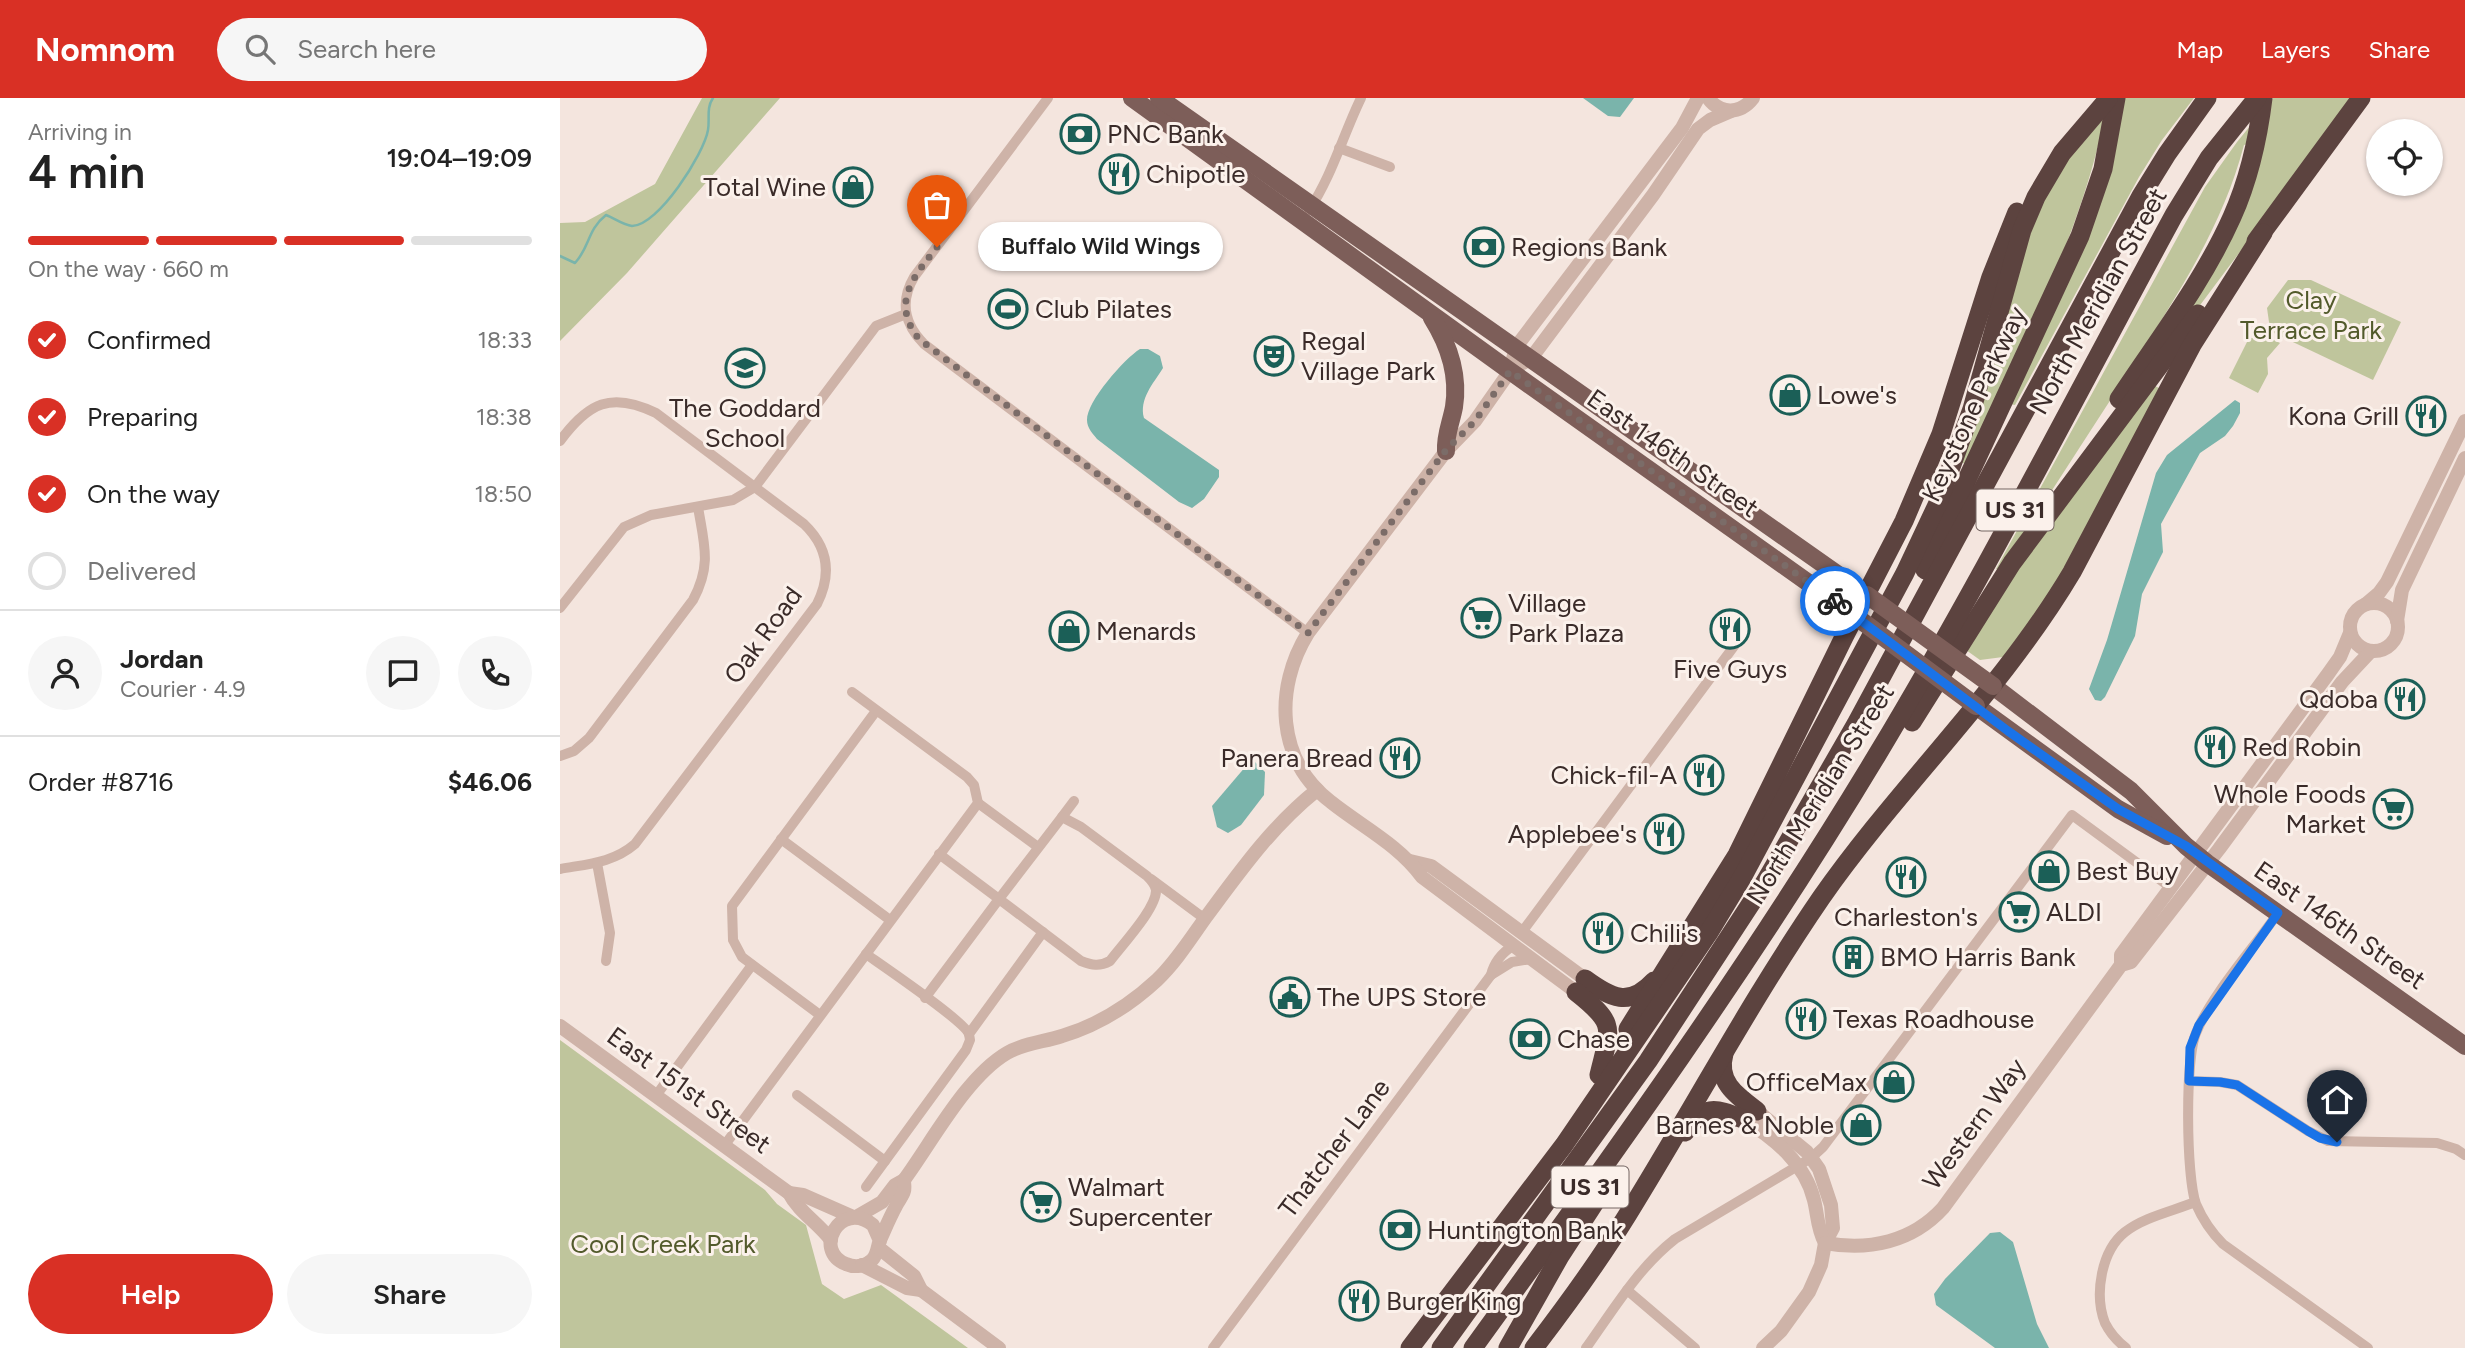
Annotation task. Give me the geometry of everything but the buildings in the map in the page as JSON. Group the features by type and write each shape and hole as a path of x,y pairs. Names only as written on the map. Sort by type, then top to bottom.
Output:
{"highway":[{"path":"1484,1249 1696,923 1750,830 1905,521 1933,455 1980,310 2013,220 2058,148 2108,98"},
{"path":"1410,1348 1564,1144 1707,934 1786,797 1905,573 1938,503 1972,409 2022,230 2036,197 2062,153 2108,98"},
{"name":"Keystone Parkway","path":"1856,724 1910,601 2072,255 2098,185 2112,129 2116,98"},
{"name":"North Meridian Street","path":"1441,1348 1611,1115 1685,1007 1765,882 1856,724 2145,189 2207,98"},
{"name":"North Meridian Street","path":"1473,1348 1620,1146 1772,923 1911,697 2191,185 2229,131 2257,98"},
{"path":"1772,923 1891,754 2213,254 2240,196 2256,140 2263,98"},
{"path":"1534,1348 1591,1270 1736,1030 1835,879 1867,836 1993,686 2045,615 2068,580 2192,345 2263,233 2361,98"},
{"path":"2333,139 2370,98"},
{"path":"2043,518 2235,265 2263,233"},
{"path":"1581,986 1616,997 1638,995 1654,980 1696,923"},
{"path":"1581,986 1608,1027 1609,1038 1598,1075"},
{"path":"1508,1348 1560,1256 1705,1025"},
{"path":"1736,1030 1723,1056 1721,1067 1725,1082 1739,1097 1750,1115"},
{"path":"1644,1186 1700,1114 1718,1110 1750,1115"}],"main road":[{"name":"East 146th Street","path":"1132,98 1306,214 1532,357 1867,594 2131,791 2196,854"},
{"name":"East 146th Street","path":"1159,98 1425,310 1855,616 2118,809 2196,854 2462,1038"},
{"path":"1425,310 1445,341 1455,380 1453,409 1445,438 1446,450"}],"street":[{"path":"1048,98 914,277 907,295 906,314 913,331 924,344 1308,633"},
{"path":"1306,214 1328,177 1361,98"},
{"path":"1581,986 1518,939 1431,866 1410,861 1331,803 1317,789 1296,757 1285,719 1287,679 1308,633 1446,450 1475,421 1510,371 1516,347 1682,128 1698,98"},
{"path":"1707,98 1718,108 1731,111"},
{"path":"1510,371 1532,357 1653,195 1698,129 1710,120 1743,108 1753,98"},
{"path":"1339,148 1390,167"},
{"path":"560,608 619,530 651,515 733,500 755,487 876,326 906,314"},
{"name":"Oak Road","path":"560,441 573,423 594,407 608,402 632,402 656,413 804,524 821,545 826,575 820,597 645,832 626,852 597,863 560,869"},
{"path":"2196,854 2340,657 2350,633 2352,615 2379,593 2387,582 2465,421"},
{"path":"2350,633 2360,647 2371,651 2381,650 2396,636 2402,590 2465,458"},
{"path":"560,757 573,751 589,738 694,600 703,582 706,568 698,507"},
{"path":"2366,604 2382,604 2392,611 2397,621"},
{"name":"Thatcher Lane","path":"1491,975 1493,967 1518,939 1746,630"},
{"path":"2196,854 2273,776 2342,682 2371,651"},
{"path":"852,692 967,777 974,785 978,803 1038,847"},
{"path":"2273,776 2271,765 2296,730 2313,694"},
{"path":"820,1015 742,957 733,940 732,906 876,711"},
{"path":"904,1180 904,1192 873,1259 862,1265 851,1266 840,1261 833,1252 831,1240 838,1225 883,1202 895,1185 904,1180 972,1085 991,1065 1024,1045 1076,1032 1110,1016 1128,1005 1160,978 1267,835 1317,789"},
{"path":"925,998 1074,801"},
{"path":"724,1146 978,803"},
{"path":"1586,1348 1652,1258 1675,1239 1811,1158 1823,1147 2072,815 2171,887"},
{"path":"1062,817 1082,827 1205,919"},
{"path":"781,839 890,920"},
{"path":"939,854 1082,961 1092,965 1103,965 1110,961 1154,900 1154,883 1147,876"},
{"name":"Western Way","path":"2121,965 2121,955 2196,854"},
{"name":"Western Way","path":"1825,1243 1844,1246 1875,1245 1908,1235 1933,1219 2121,965 2130,962 2196,854"},
{"path":"597,863 610,933 606,961"},
{"path":"2278,913 2199,1025 2190,1048 2192,1182 2195,1202 2208,1226 2223,1244 2368,1348"},
{"path":"969,1034 1043,932"},
{"path":"1518,939 1531,959 1581,986"},
{"path":"866,954 968,1030 970,1040 966,1050 866,1186"},
{"name":"Thatcher Lane","path":"1213,1348 1491,975 1512,962 1531,959"},
{"path":"655,1097 752,965"},
{"name":"East 151st Street","path":"560,1026 789,1193 797,1207 816,1221 831,1240"},
{"path":"2189,1081 2237,1085 2308,1131 2328,1140 2437,1143 2465,1155"},
{"path":"797,1095 885,1161"},
{"path":"1750,1115 1795,1142 1811,1158 1823,1177 1831,1205 1833,1228 1825,1243 1821,1265 1801,1304 1763,1348"},
{"path":"1750,1115 1797,1166 1810,1186 1818,1229 1825,1243"},
{"name":"East 151st Street","path":"789,1193 803,1195 855,1217"},
{"path":"2126,1348 2112,1334 2101,1309 2102,1284 2108,1255 2129,1229 2195,1202"},
{"path":"855,1217 873,1225 879,1244 900,1267 914,1276 921,1290 999,1348"},
{"path":"862,1265 907,1288 921,1290"},
{"path":"1627,1290 1695,1348"}],"green space":[{"path":"702,98 780,98 627,273 560,341 560,223 585,222 655,184"},
{"path":"2121,98 2194,98 2162,140 2139,177 2015,405 2010,404 2083,244 2099,142 2058,266 1967,465 1961,462 2017,270 2049,181"},
{"path":"2273,98 2355,98 2165,352 2262,140 2244,145 2223,206 2179,291 2016,546 2000,570 1996,569 2205,187"},
{"name":"Clay Terrace Park","path":"2288,280 2311,280 2401,322 2373,380 2274,333 2267,308"},
{"path":"2249,338 2270,338 2280,343 2267,358 2268,374 2258,393 2229,378"},
{"path":"2153,385 2163,390 2058,584 2003,657 1980,660 1966,650 2009,580"},
{"name":"Cool Creek Park","path":"560,1040 765,1190 777,1204 806,1225 822,1284 844,1299 881,1285 968,1348 560,1348"}],"water":[{"path":"1583,98 1634,98 1620,117 1608,116"},
{"path":"1140,349 1148,349 1160,356 1163,368 1145,398 1144,418 1219,470 1219,477 1204,499 1192,508 1179,502 1097,439 1088,426 1088,412 1099,392 1116,371"},
{"path":"2235,400 2240,403 2240,413 2233,426 2225,436 2200,453 2161,524 2163,552 2142,594 2135,636 2105,697 2101,701 2095,700 2089,689 2107,640 2156,473 2167,455"},
{"path":"1252,759 1265,772 1264,795 1241,825 1228,833 1217,827 1212,806"},
{"path":"2000,1232 2013,1242 2037,1324 2049,1348 1995,1348 1936,1305 1934,1294 1945,1279 1990,1233"}],"waterway":[{"path":"560,256 575,263 595,227 606,215 632,226 643,223 666,202 689,171 705,141 713,98"}],"way so far":[{"path":"937,247 909,286 905,305 907,320 919,339 1308,633 1446,450 1475,421 1510,371 1835,601"}],"place":[{"name":"PNC Bank","path":"1080,134"},
{"name":"Chipotle","path":"1119,174"},
{"name":"Total Wine","path":"853,187"},
{"name":"Buffalo Wild Wings","path":"937,247"},
{"name":"Regions Bank","path":"1484,247"},
{"name":"Club Pilates","path":"1008,309"},
{"name":"Regal Village Park","path":"1274,356"},
{"name":"The Goddard School","path":"745,368"},
{"name":"Lowe's","path":"1790,395"},
{"name":"Kona Grill","path":"2426,416"},
{"name":"Village Park Plaza","path":"1481,618"},
{"name":"Five Guys","path":"1730,629"},
{"name":"Menards","path":"1069,631"},
{"name":"Qdoba","path":"2405,699"},
{"name":"Red Robin","path":"2215,747"},
{"name":"Panera Bread","path":"1400,758"},
{"name":"Chick-fil-A","path":"1704,775"},
{"name":"Whole Foods Market","path":"2393,809"},
{"name":"Applebee's","path":"1664,834"},
{"name":"Best Buy","path":"2049,871"},
{"name":"Charleston's","path":"1906,877"},
{"name":"ALDI","path":"2019,912"},
{"name":"Chili's","path":"1603,933"},
{"name":"BMO Harris Bank","path":"1853,957"},
{"name":"The UPS Store","path":"1290,997"},
{"name":"Texas Roadhouse","path":"1806,1019"},
{"name":"Chase","path":"1530,1039"},
{"name":"OfficeMax","path":"1894,1082"},
{"name":"Barnes & Noble","path":"1861,1125"},
{"name":"Walmart Supercenter","path":"1041,1202"},
{"name":"Huntington Bank","path":"1400,1230"},
{"name":"Burger King","path":"1359,1301"}],"route":[{"path":"1835,601 2008,731 2118,809 2186,846 2278,913 2199,1025 2190,1048 2189,1081 2237,1085 2320,1138 2337,1142"}]}
